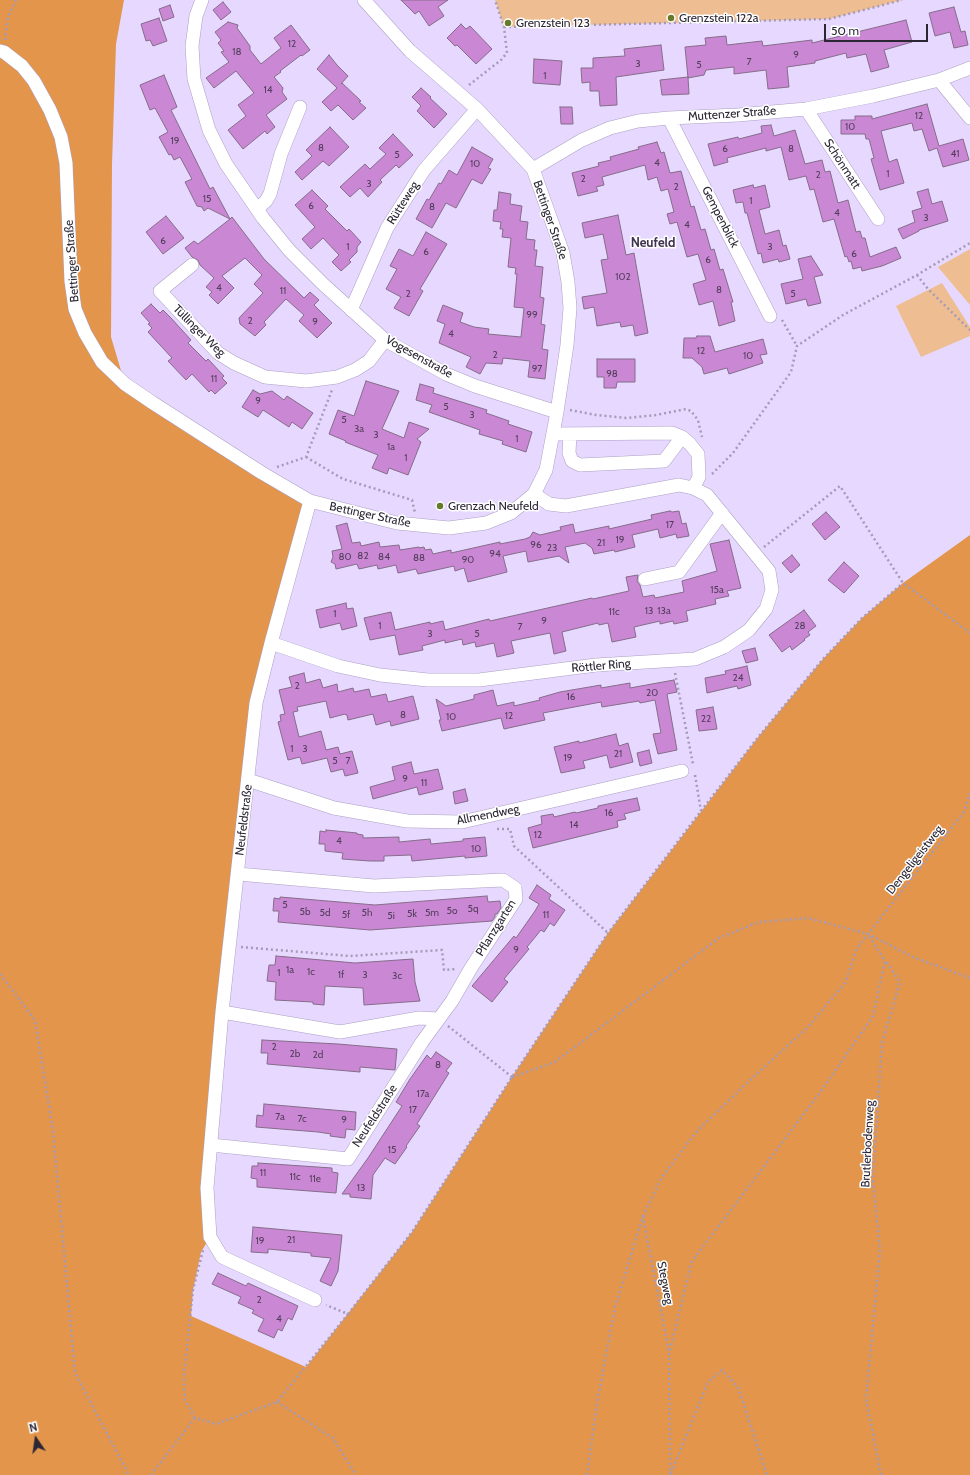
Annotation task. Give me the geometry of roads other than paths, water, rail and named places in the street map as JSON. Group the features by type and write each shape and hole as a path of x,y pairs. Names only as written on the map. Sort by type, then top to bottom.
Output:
{"street":[{"name":"Vogesenstraße","path":"202,0 196,16 192,46 194,79 209,130 226,164 257,209 289,250 324,285 385,340 446,374 475,386 557,412"},
{"name":"Bettinger Straße","path":"2,52 22,66 34,81 50,110 61,137 66,163 71,281 75,309 85,333 102,362 126,384 153,404 262,473 310,501 398,523 449,528 486,523 511,514 534,494 546,470 554,434 567,345 570,308 568,282 563,253 532,169 477,109 410,51 364,0"},
{"name":"Muttenzer Straße","path":"532,169 582,140 610,128 638,121 806,109 873,96 939,80 970,68"},
{"path":"939,80 970,118"},
{"path":"257,209 270,194 281,154 300,107"},
{"name":"Rütteweg","path":"351,310 387,228 424,170 477,109"},
{"name":"Schönmatt","path":"806,109 878,219"},
{"name":"Gempenblick","path":"669,118 770,316"},
{"name":"Tüllinger Weg","path":"192,265 160,291 218,353 234,363 265,377 306,381 338,377 355,370 369,361 385,340"},
{"path":"554,434 672,432 682,437 698,454 696,482"},
{"path":"570,434 569,452 572,461 580,465 664,461 682,437"},
{"name":"Röttler Ring","path":"271,643 338,666 380,675 428,680 479,680 596,665 695,659 724,647 749,630 766,609 772,590 769,571 696,482 566,506 549,504 534,494"},
{"name":"Neufeldstraße","path":"310,501 256,704 222,1012 207,1188 210,1237 222,1257 315,1300"},
{"path":"645,579 679,572 722,513"},
{"name":"Allmendweg","path":"248,780 334,808 407,821 462,822 688,769"},
{"name":"Pflanzgarten","path":"238,874 374,886 503,880 515,888 516,899 471,968 452,1001 438,1018"},
{"path":"222,1012 340,1032 419,1018 438,1018"},
{"name":"Neufeldstraße","path":"211,1145 348,1159 438,1018"}],"place":[{"name":"Grenzstein 122a","path":"671,18"},
{"name":"Grenzstein 123","path":"508,23"},
{"name":"Grenzach Neufeld","path":"440,506"}],"district":[{"name":"Neufeld","path":"653,243"}]}
